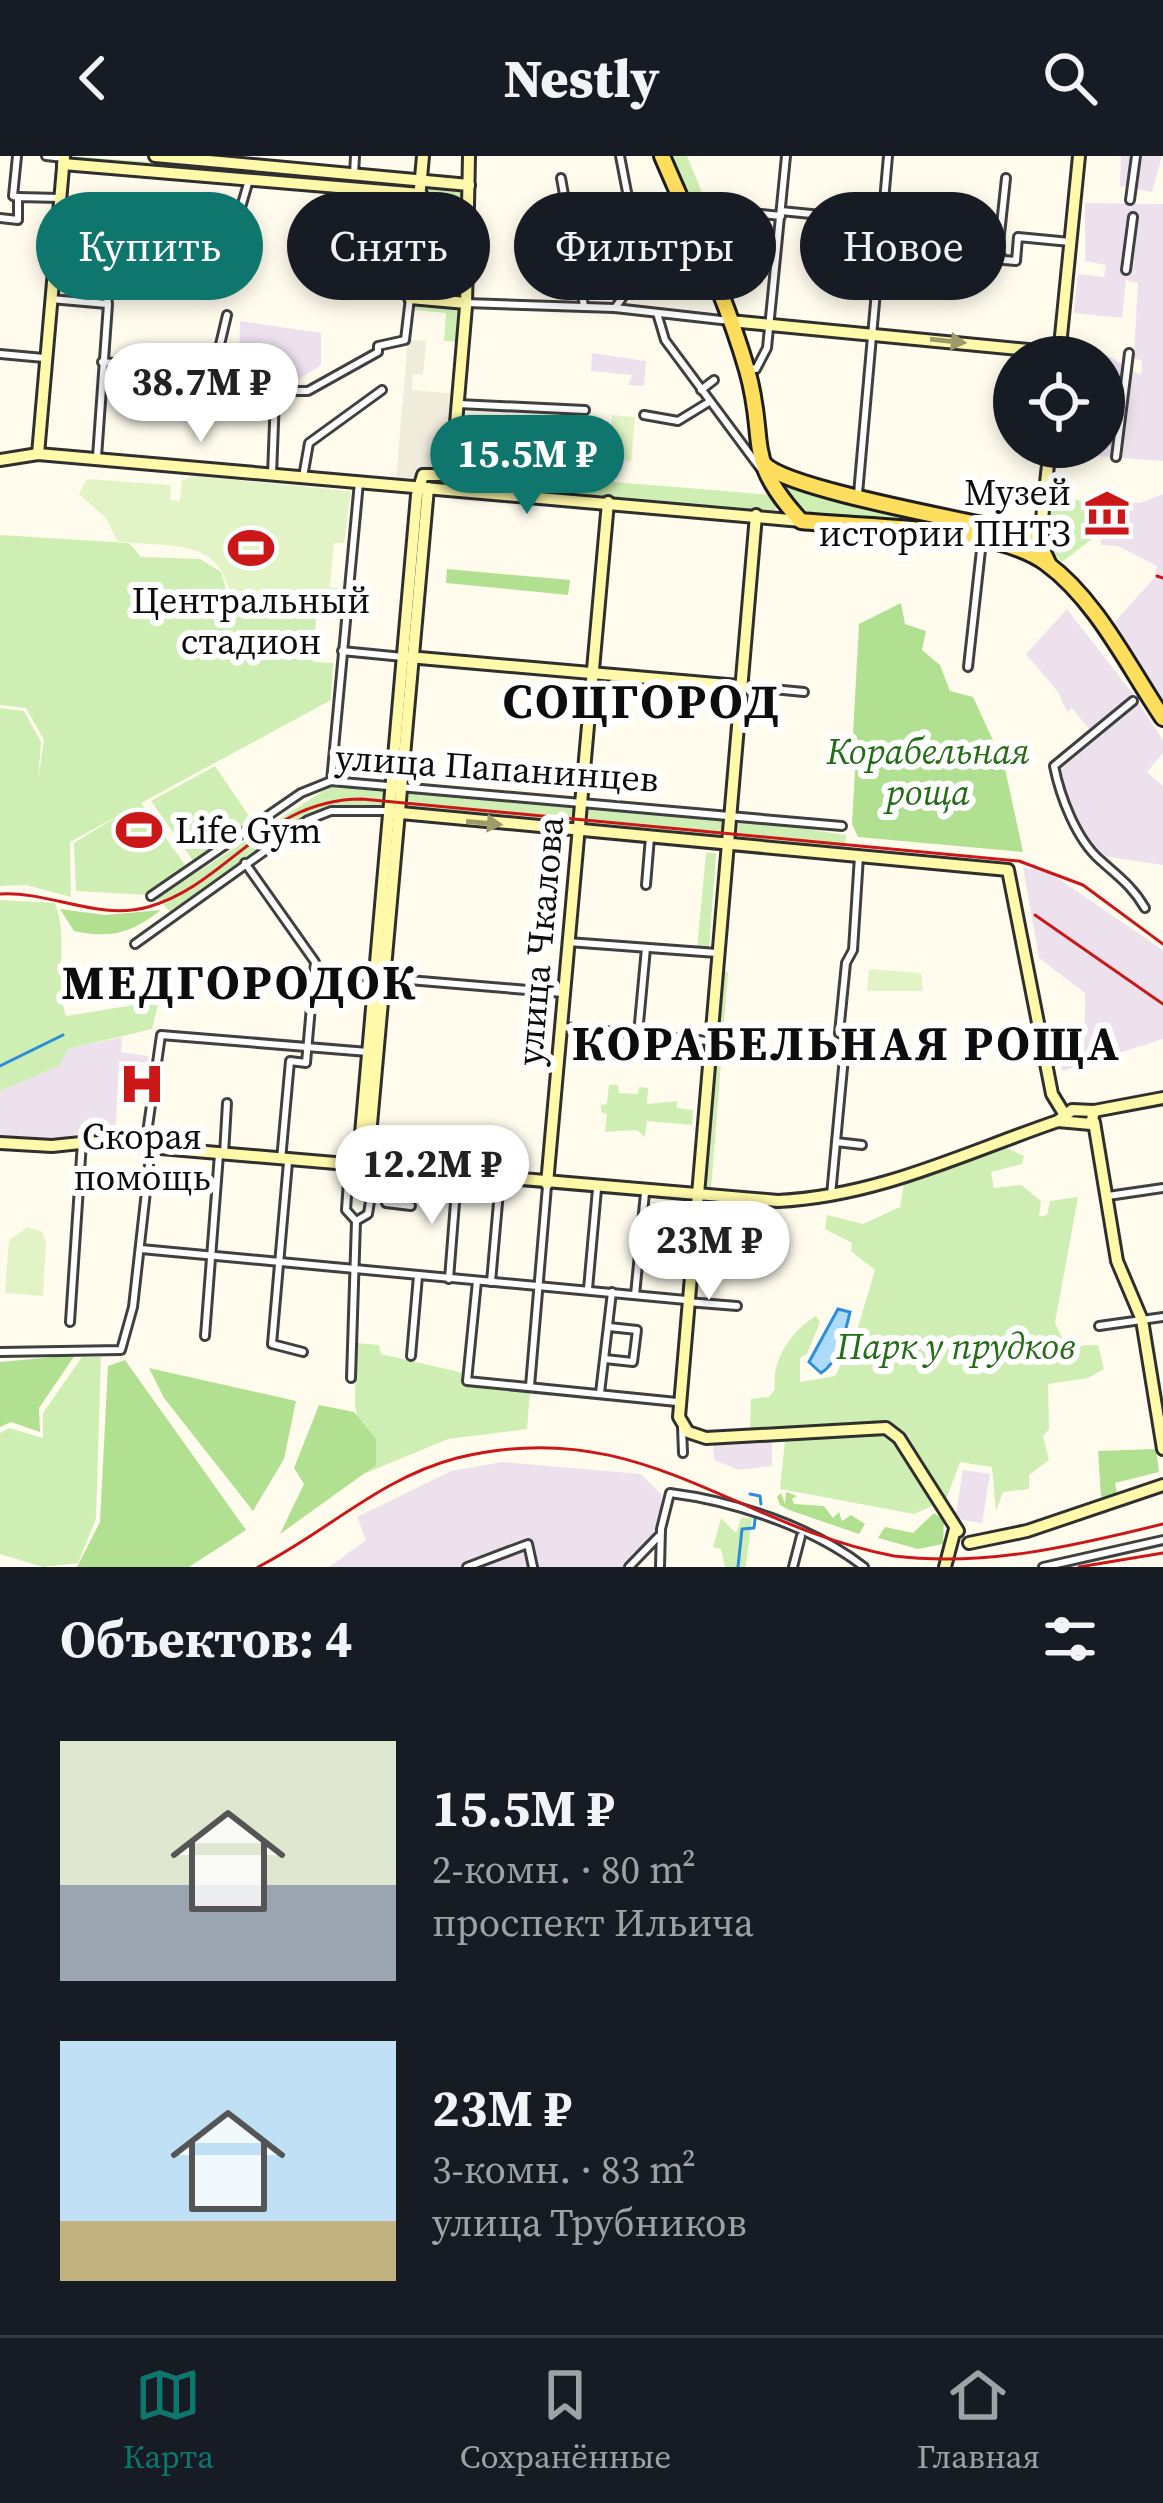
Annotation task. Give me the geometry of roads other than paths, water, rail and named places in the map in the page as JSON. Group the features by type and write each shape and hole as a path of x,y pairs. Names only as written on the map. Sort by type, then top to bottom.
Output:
{"main road":[{"path":"662,156 746,368 764,472 779,482 1036,531"},
{"path":"758,454 779,482 784,502 801,521 985,541 1036,531"},
{"path":"944,536 955,528 948,516"},
{"path":"1036,531 1049,565 1108,633 1163,718"}],"street":[{"path":"17,156 14,196 36,197"},
{"path":"46,156 396,192"},
{"path":"154,156 469,185"},
{"path":"354,174 355,156"},
{"path":"421,192 424,156"},
{"path":"0,460 38,450 97,460 359,482 449,497 466,303 469,156"},
{"path":"615,308 627,291 644,280 620,156"},
{"path":"746,368 756,369 767,348 786,156"},
{"path":"885,192 888,156"},
{"path":"1061,336 1078,156"},
{"path":"1130,200 1136,156"},
{"path":"61,192 64,159"},
{"path":"561,178 584,306"},
{"path":"1006,178 998,253 1004,260 1016,261 1018,237 1070,242"},
{"path":"97,460 108,304 104,278 129,255 213,263 230,245 249,180"},
{"path":"0,218 18,220 18,196"},
{"path":"776,214 800,215"},
{"path":"1126,270 1133,217"},
{"path":"38,450 51,300"},
{"path":"62,300 108,304"},
{"path":"227,315 218,353 228,382 275,397 308,391 378,352 378,346 405,340 410,300"},
{"path":"432,300 615,308 993,347"},
{"path":"858,494 876,300"},
{"path":"657,313 665,340 764,472"},
{"path":"1125,385 1129,353"},
{"path":"0,354 45,358"},
{"path":"102,362 192,370 198,376"},
{"path":"700,390 714,380"},
{"path":"303,477 309,443 382,390"},
{"path":"272,475 275,397"},
{"path":"647,417 685,419 709,402"},
{"path":"458,404 585,410"},
{"path":"1036,531 1046,468"},
{"path":"351,1378 358,1271 356,1221 346,1210 364,1171 423,475 608,502 801,521"},
{"path":"331,781 359,482"},
{"name":"улица Чкалова","path":"530,1386 608,502"},
{"path":"770,517 784,502"},
{"path":"683,1453 677,1402 756,515"},
{"path":"968,667 985,541"},
{"path":"343,651 804,692"},
{"path":"1138,681 1132,701 1054,766 1068,811 1096,858 1140,894 1145,908"},
{"path":"1132,701 1150,700"},
{"name":"улица Папанинцев","path":"151,896 301,793 331,781 842,826"},
{"name":"улица Папанинцев","path":"135,944 245,863 325,813 393,813 1008,870 1060,1117"},
{"path":"646,885 650,837"},
{"path":"831,1198 846,1036 839,1033 846,963 853,950 859,856"},
{"path":"245,863 316,970 306,1063 290,1061 272,1346 303,1352"},
{"path":"568,942 717,953"},
{"path":"638,1035 646,948"},
{"path":"316,970 564,994"},
{"path":"356,1221 368,1214 364,1171 368,1052 379,978"},
{"path":"562,1027 709,1041"},
{"path":"0,1352 121,1350 130,1331 141,1249 156,1043 165,1033 368,1052"},
{"path":"0,1142 148,1147 364,1171 695,1198 831,1198 895,1182 1060,1117 1070,1126 1163,1099"},
{"path":"205,1336 227,1103"},
{"path":"1094,1116 1117,1261 1142,1320 1163,1448"},
{"path":"70,1322 82,1142"},
{"path":"836,1142 862,1145"},
{"path":"364,1171 383,1190 386,1203 411,1206"},
{"path":"449,1279 457,1177"},
{"path":"491,1282 500,1180"},
{"path":"1108,1196 1163,1188"},
{"path":"588,1289 597,1189"},
{"path":"634,1295 645,1193"},
{"path":"141,1249 737,1306"},
{"path":"411,1356 418,1276"},
{"path":"477,1281 467,1381 677,1402"},
{"path":"600,1393 612,1292"},
{"path":"1099,1326 1163,1317"},
{"path":"604,1358 633,1362 637,1330 609,1327"},
{"path":"681,1424 706,1438 886,1428 899,1438 960,1540"},
{"path":"960,1540 1015,1534 1163,1485"},
{"path":"660,1567 660,1534 670,1492 716,1498 841,1548 864,1567"},
{"path":"639,1567 660,1534"},
{"path":"793,1567 802,1534"},
{"path":"945,1567 960,1540"},
{"path":"1043,1567 1163,1540"},
{"path":"467,1567 528,1544 533,1567"},
{"path":"629,1567 646,1554"}],"water":[{"path":"838,1309 850,1312 846,1329 837,1354 821,1373 809,1362"}],"waterway":[{"path":"0,1066 63,1035"},
{"path":"750,1494 760,1496 761,1504"},
{"path":"738,1567 742,1529 754,1528 755,1519"}],"railway":[{"path":"1157,576 1163,578"},
{"path":"0,894 111,910 148,907 202,880 299,813 362,799 1019,861 1083,885 1163,944"},
{"path":"1035,915 1163,1004"},
{"path":"258,1567 378,1492 429,1467 521,1448 579,1450 632,1461 836,1541 894,1556 996,1557 1163,1524"},
{"path":"1079,1567 1163,1553"}],"place":[{"name":"Музей истории ПНТЗ","path":"1107,513"},
{"name":"Центральный стадион","path":"251,548"},
{"name":"Life Gym","path":"139,830"},
{"name":"Скорая помощь","path":"142,1084"}],"district":[{"name":"СОЦГОРОД","path":"642,701"},
{"name":"МЕДГОРОДОК","path":"240,982"},
{"name":"КОРАБЕЛЬНАЯ РОЩА","path":"847,1043"}],"park label":[{"name":"Корабельная роща","path":"928,772"},
{"name":"Парк у прудков","path":"956,1346"}]}
